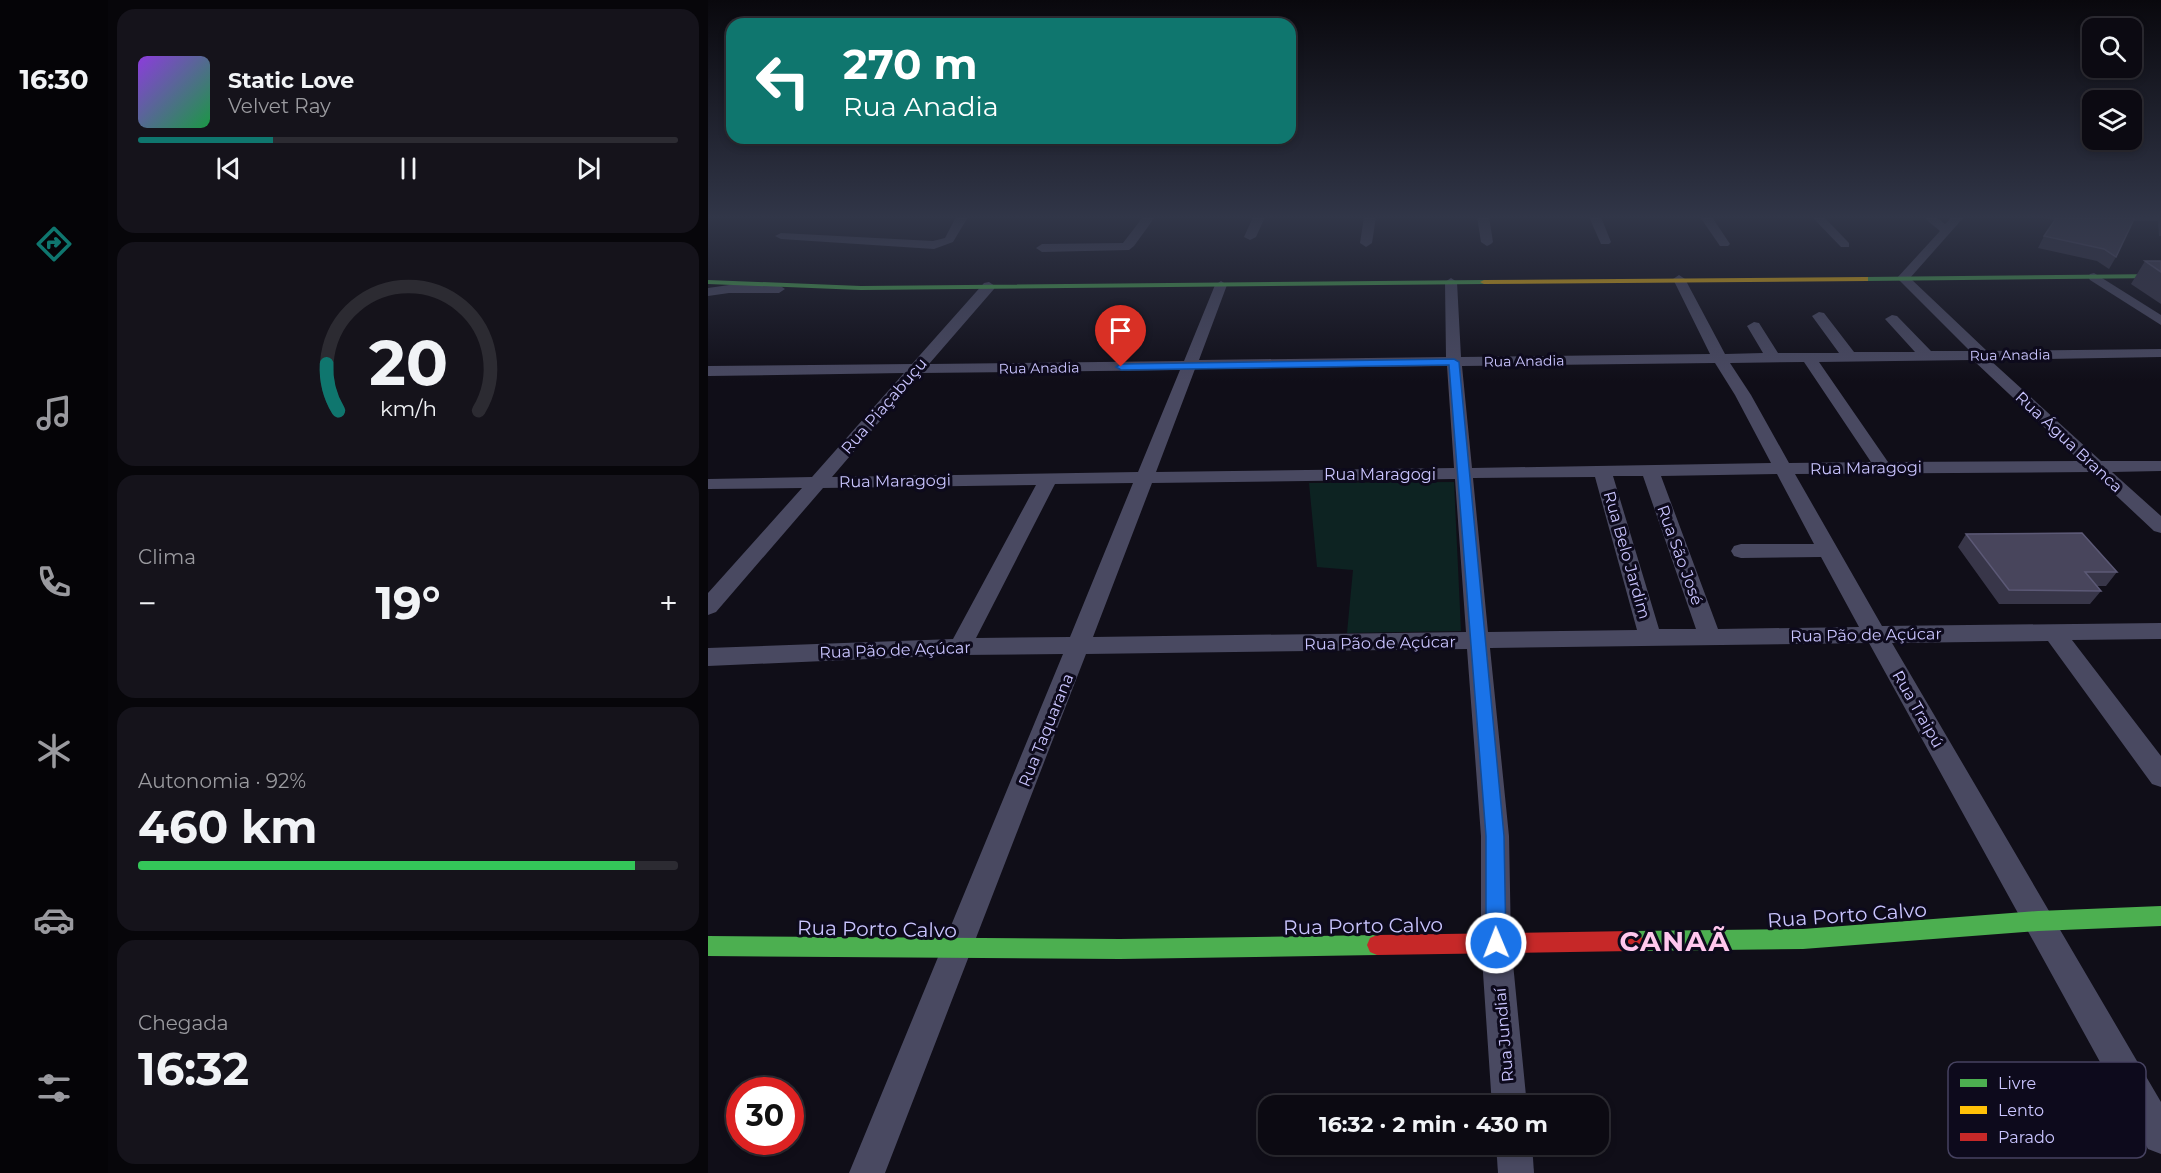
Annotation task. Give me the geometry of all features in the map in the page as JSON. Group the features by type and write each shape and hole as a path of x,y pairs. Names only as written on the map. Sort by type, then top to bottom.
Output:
{"street":[{"path":"1903,278 1908,272"},
{"path":"708,292 729,289 823,287 2161,276"},
{"path":"2094,277 2161,321"},
{"name":"Rua Água Branca","path":"1903,278 2095,467 2161,527"},
{"name":"Rua Traipú","path":"1679,279 1720,359 1743,395 1827,550 2119,1062"},
{"path":"708,282 823,287"},
{"name":"Rua Jundiaí","path":"1451,282 1454,362 1479,641 1483,724 1495,836 1496,943 1509,1095"},
{"name":"Rua Taquarana","path":"867,1173 1147,476 1221,285"},
{"name":"Rua Piaçabuçu","path":"708,607 915,368 990,286"},
{"path":"1820,316 1850,357"},
{"path":"1892,319 1927,356"},
{"path":"1754,326 1773,358"},
{"name":"Rua Anadia","path":"708,371 2161,353"},
{"path":"1808,357 1882,467"},
{"name":"Rua Maragogi","path":"708,484 1147,476 2161,466"},
{"name":"Rua São José","path":"1650,471 1710,638"},
{"name":"Rua Belo Jardim","path":"1603,472 1651,639"},
{"path":"960,647 1049,478"},
{"path":"1741,551 1827,550"},
{"path":"2053,631 2161,776"},
{"name":"Rua Pão de Açúcar","path":"708,657 960,647 2161,631"},
{"name":"Rua Porto Calvo","path":"708,946 958,949 1803,939 2038,921 2161,916"},
{"name":"Rua Traipú","path":"2146,1110 2161,1136"},
{"path":"1515,1155 1516,1173"}],"green space":[{"path":"1454,482 1461,631 1347,633 1353,570 1317,567 1309,483"}],"building":[{"path":"2082,533 2117,572 2085,572 2101,591 2009,590 1966,534"}],"traffic: fast":[{"path":"1865,279 2161,276"},
{"path":"708,282 861,288 1484,282"},
{"path":"1633,941 1803,939 2038,921 2161,916"},
{"path":"708,946 1120,949 1377,945"}],"traffic: slow":[{"path":"1484,282 1865,279"}],"traffic: jam":[{"path":"1377,945 1633,941"}],"district":[{"name":"CANAÃ","path":"1675,941"}],"route":[{"path":"1121,367 1454,362 1479,641 1484,731 1495,836 1496,943"}]}
